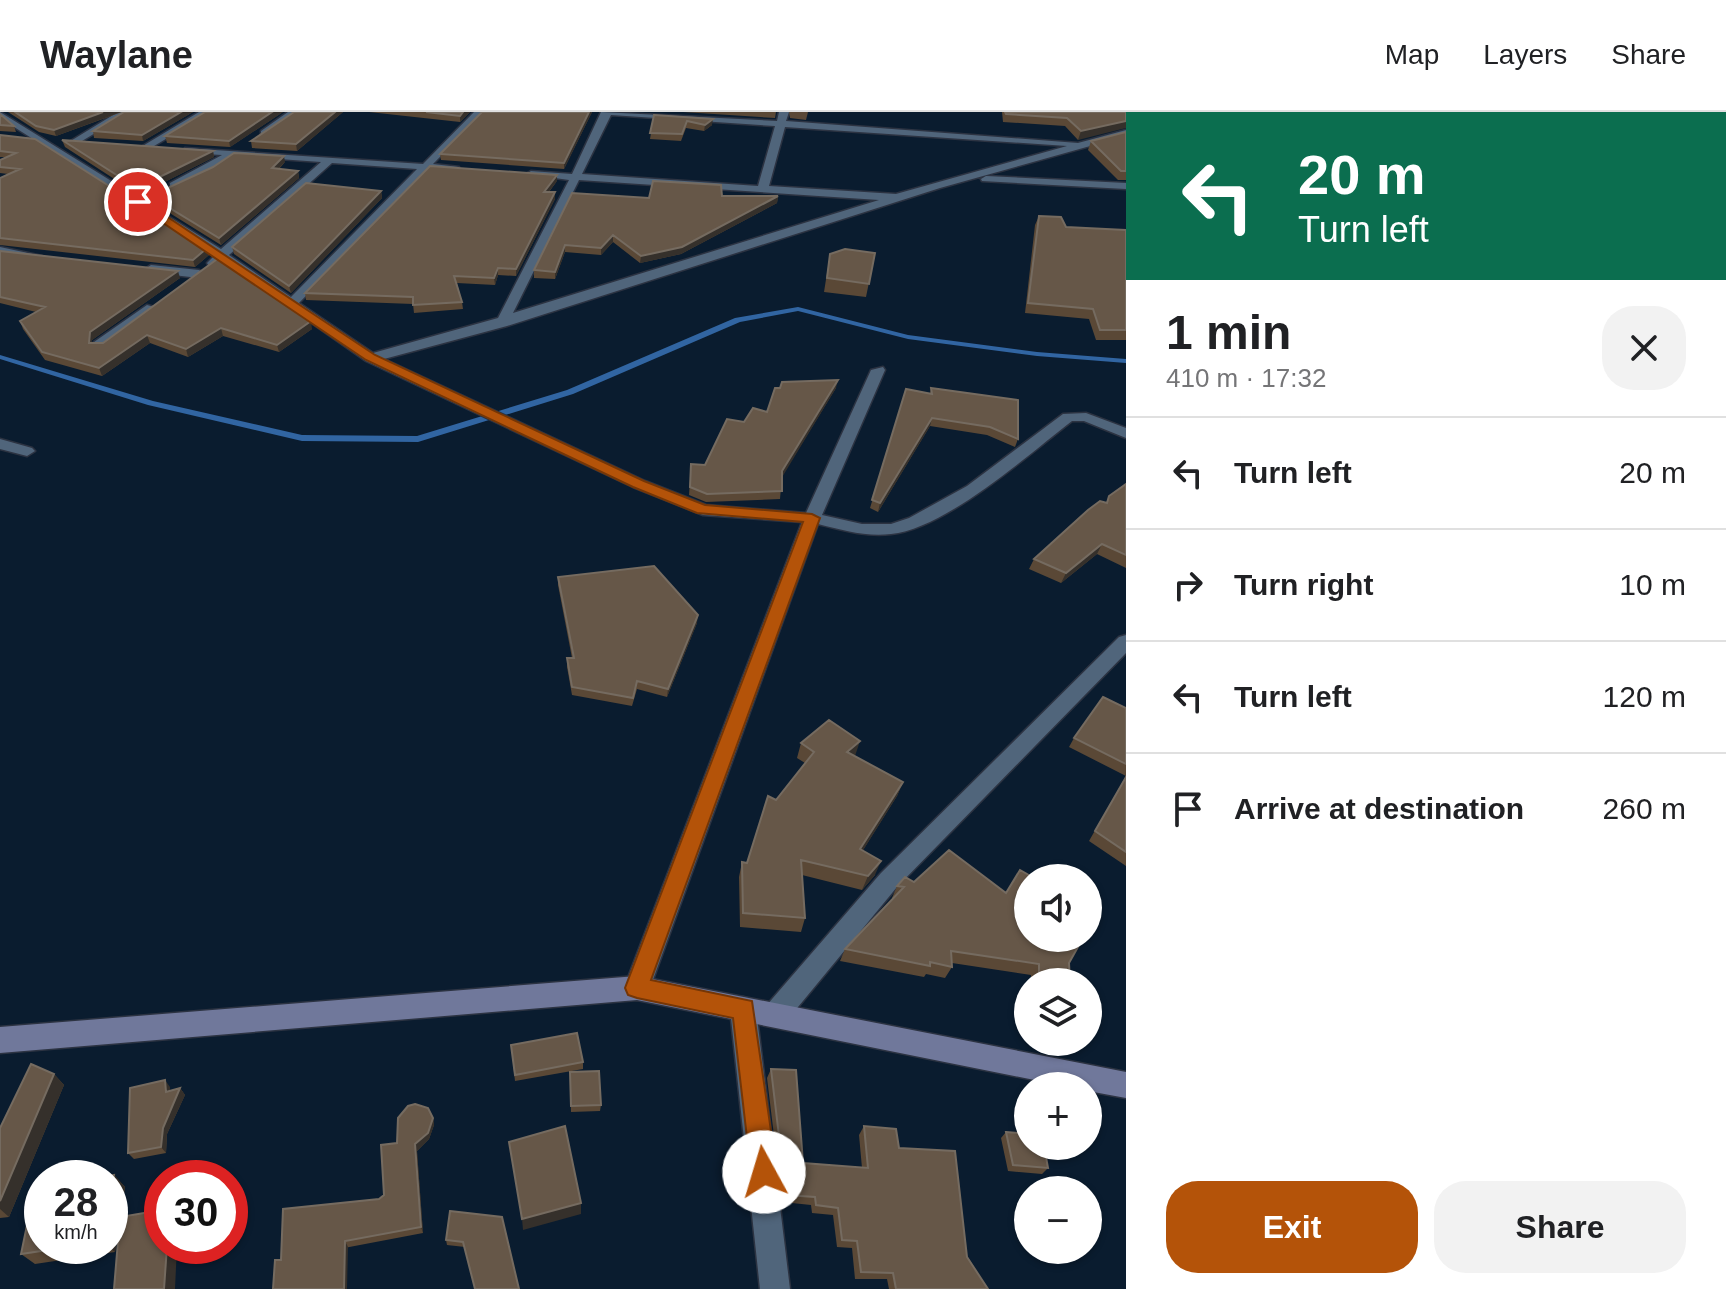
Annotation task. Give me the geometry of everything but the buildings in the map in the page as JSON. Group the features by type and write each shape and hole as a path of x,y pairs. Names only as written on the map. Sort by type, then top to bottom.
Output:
{"street":[{"path":"74,142 125,112"},
{"path":"146,147 206,112"},
{"path":"258,137 294,112"},
{"path":"291,304 479,112"},
{"path":"502,323 607,112 782,117 1084,143"},
{"path":"0,114 35,140 222,255 371,358 680,501 731,514 812,518 862,529 892,529 915,522 973,489 1068,417 1086,417 1126,433"},
{"path":"763,188 782,117"},
{"path":"874,118 928,130"},
{"path":"371,358 502,323 902,198 1126,133"},
{"path":"12,138 103,144"},
{"path":"166,189 246,145"},
{"path":"131,146 470,170"},
{"path":"187,283 330,160"},
{"path":"514,173 902,198"},
{"path":"969,178 1126,186"},
{"path":"138,202 152,196"},
{"path":"0,251 44,257"},
{"path":"137,267 199,274"},
{"path":"99,345 162,301"},
{"path":"637,988 812,518 878,370"},
{"path":"0,444 27,451"},
{"path":"775,1015 889,880 1126,642"},
{"path":"0,1040 637,988 1126,1085"},
{"path":"743,1009 775,1289"}],"waterway":[{"path":"0,357 151,403 302,438 418,439 570,392 738,320 798,309 908,337 1037,354 1126,361"}],"route":[{"path":"138,202 222,255 371,358 639,484 703,510 812,518 637,988 743,1009 764,1172"}]}
